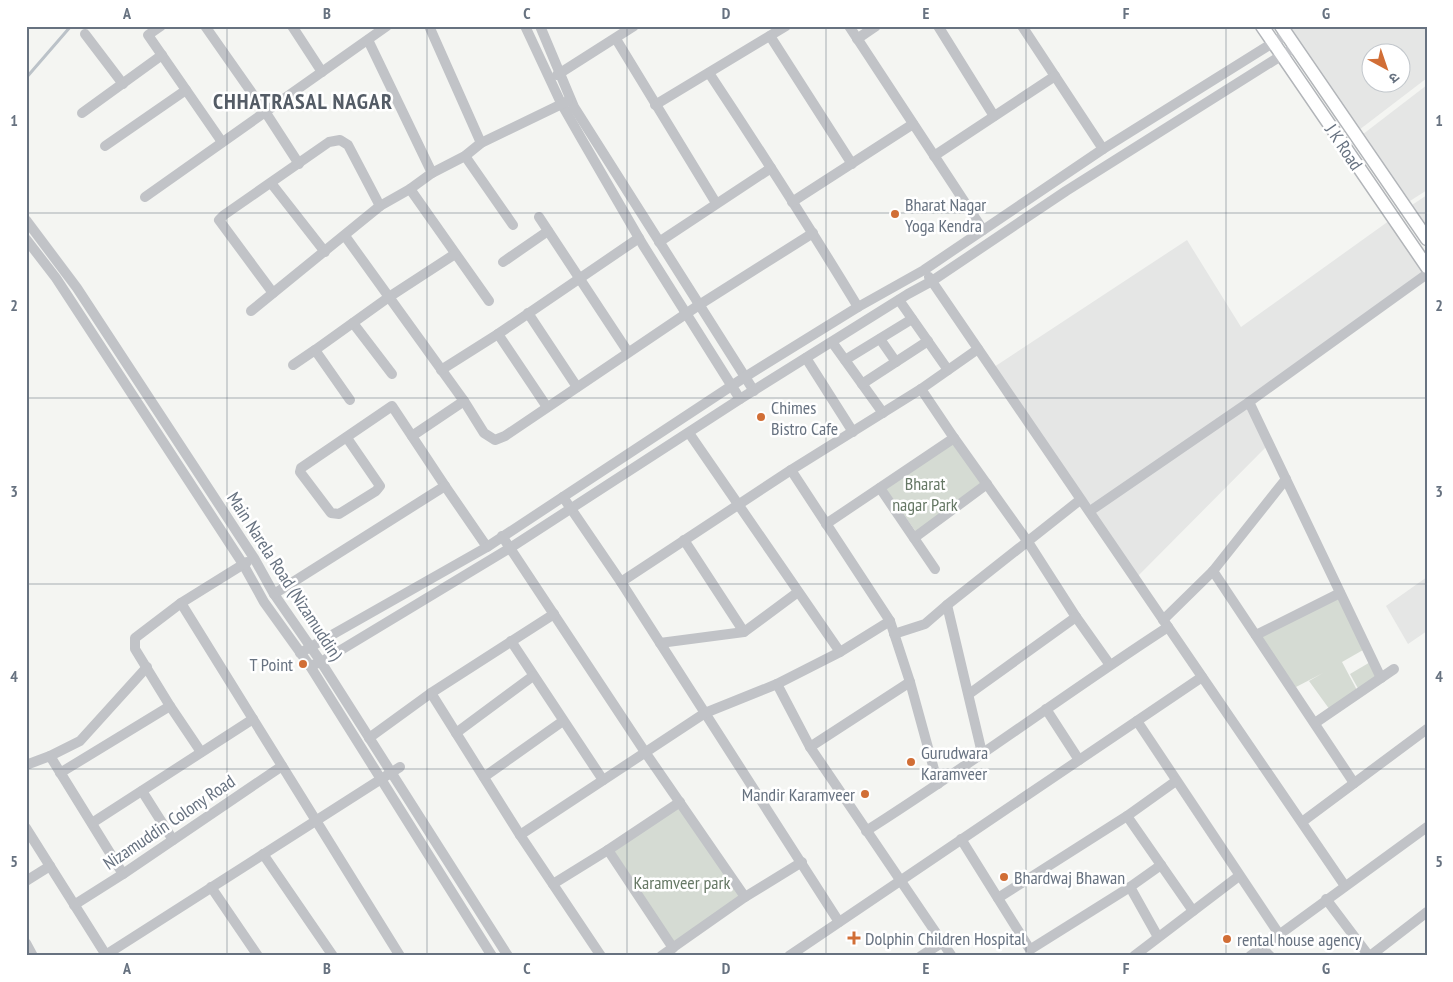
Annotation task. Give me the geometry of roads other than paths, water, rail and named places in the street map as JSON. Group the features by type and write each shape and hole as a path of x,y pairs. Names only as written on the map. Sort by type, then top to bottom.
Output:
{"main road":[{"name":"J K Road","path":"1262,26 1426,265"},
{"name":"J K Road","path":"1284,30 1427,239"}],"street":[{"path":"161,26 148,35 222,142"},
{"path":"205,26 299,164"},
{"path":"292,26 322,72"},
{"path":"145,197 387,26"},
{"path":"429,26 480,143"},
{"path":"525,26 549,79 582,119 754,391"},
{"path":"540,26 561,73 566,101 639,238 740,399"},
{"path":"549,79 616,39 634,26"},
{"path":"655,106 786,26"},
{"path":"849,26 983,230"},
{"path":"857,39 876,26"},
{"path":"938,26 994,116"},
{"path":"1022,26 1102,150"},
{"path":"300,653 312,648 487,546 745,377 858,307 924,270 1102,150 1274,43 1284,30"},
{"path":"85,34 122,84"},
{"path":"770,36 852,164"},
{"path":"616,39 655,106 716,202"},
{"path":"368,40 432,173"},
{"path":"310,666 321,662 572,510 740,399 932,281 1066,191 1296,47"},
{"path":"82,113 162,55"},
{"path":"710,72 858,307"},
{"path":"934,156 1055,76"},
{"path":"105,146 186,90"},
{"path":"251,311 380,206 410,189 432,173 465,156 480,143 566,101"},
{"path":"792,202 914,124"},
{"path":"272,293 219,220 224,214 329,142 340,140 348,145 380,206"},
{"path":"465,156 513,225"},
{"path":"659,242 716,202 771,168"},
{"path":"271,183 325,252"},
{"path":"410,189 488,301"},
{"path":"539,217 628,352"},
{"name":"Main Narela Road (Nizamuddin)","path":"26,220 77,288 254,558 274,594 312,648 369,738 396,770 508,956"},
{"path":"503,262 548,232"},
{"path":"345,236 464,401 484,433 495,440 505,436 699,305 813,233"},
{"path":"442,370 639,238"},
{"name":"Main Narela Road (Nizamuddin)","path":"26,239 56,278 243,564 264,602 310,666 492,956"},
{"path":"293,365 455,254"},
{"path":"1090,511 1249,402 1426,265"},
{"path":"924,270 1345,886"},
{"path":"899,300 948,370"},
{"path":"528,313 577,387"},
{"path":"845,360 912,318"},
{"path":"353,323 392,374"},
{"path":"498,334 547,407"},
{"path":"880,339 896,362"},
{"path":"862,384 928,341"},
{"path":"832,342 883,413"},
{"path":"621,582 738,504 921,389 978,349"},
{"path":"315,350 350,400"},
{"path":"806,358 853,432"},
{"path":"921,389 1028,542 1076,617 1110,664"},
{"path":"412,436 464,401"},
{"path":"1249,402 1381,678"},
{"path":"347,438 380,486 376,491 339,514 331,513 300,472 301,468 392,406 444,486 487,546"},
{"path":"689,433 840,652"},
{"path":"826,524 954,438"},
{"path":"792,470 890,621 910,682 938,784"},
{"path":"866,831 938,784 1166,624 1213,571 1286,479"},
{"path":"914,538 987,484"},
{"path":"274,594 444,486"},
{"path":"880,488 935,568"},
{"path":"562,497 621,582 839,922"},
{"path":"894,634 925,624 1080,500"},
{"path":"502,536 645,752 745,897"},
{"path":"684,540 744,632"},
{"path":"202,752 170,706 135,649 135,638 181,603 254,558"},
{"path":"1213,571 1354,783"},
{"path":"660,643 744,632 798,592"},
{"path":"1256,635 1340,593"},
{"path":"181,603 400,956"},
{"path":"947,605 982,753"},
{"path":"369,738 431,693 554,614"},
{"path":"969,694 1076,617"},
{"path":"520,835 705,713 777,684 840,652 890,621"},
{"path":"511,641 603,780"},
{"path":"26,765 50,756 80,741 147,667"},
{"path":"1315,724 1394,669"},
{"path":"456,732 533,676"},
{"path":"789,956 1202,677"},
{"path":"810,747 910,682"},
{"path":"777,684 810,747 951,955"},
{"path":"431,693 520,835 601,956"},
{"path":"60,773 170,706"},
{"path":"1046,709 1079,760"},
{"path":"92,824 254,720"},
{"path":"484,777 563,721"},
{"path":"1137,721 1279,934"},
{"path":"1302,822 1427,729"},
{"path":"50,756 123,874"},
{"name":"Nizamuddin Colony Road","path":"74,904 123,874 282,766"},
{"path":"26,828 105,955 396,770"},
{"path":"998,898 1127,816 1176,781"},
{"path":"142,791 173,840"},
{"path":"553,884 680,802"},
{"path":"1127,816 1193,911"},
{"path":"1250,956 1427,827"},
{"path":"961,839 1029,948 1032,949 1130,887 1161,865"},
{"path":"608,850 673,948"},
{"path":"263,854 333,956"},
{"path":"661,956 745,897 802,862"},
{"path":"26,881 50,866"},
{"path":"1134,956 1239,876"},
{"path":"211,887 258,956"},
{"path":"1130,887 1158,937"},
{"path":"1326,899 1369,956 1427,912"},
{"path":"922,956 943,942"},
{"path":"26,944 33,956"},
{"path":"1262,947 1270,956"}],"waterway":[{"path":"26,78 71,26"}],"place":[{"name":"Bharat Nagar Yoga Kendra","path":"895,214"},
{"name":"Chimes Bistro Cafe","path":"761,417"},
{"name":"T Point","path":"303,664"},
{"name":"Gurudwara Karamveer","path":"911,762"},
{"name":"Mandir Karamveer","path":"865,794"},
{"name":"Bhardwaj Bhawan","path":"1004,877"},
{"name":"Dolphin Children Hospital","path":"854,938"},
{"name":"rental house agency","path":"1227,939"}],"district":[{"name":"CHHATRASAL NAGAR","path":"303,101"}],"park label":[{"name":"Bharat nagar Park","path":"925,493"},
{"name":"Karamveer park","path":"682,882"}]}
